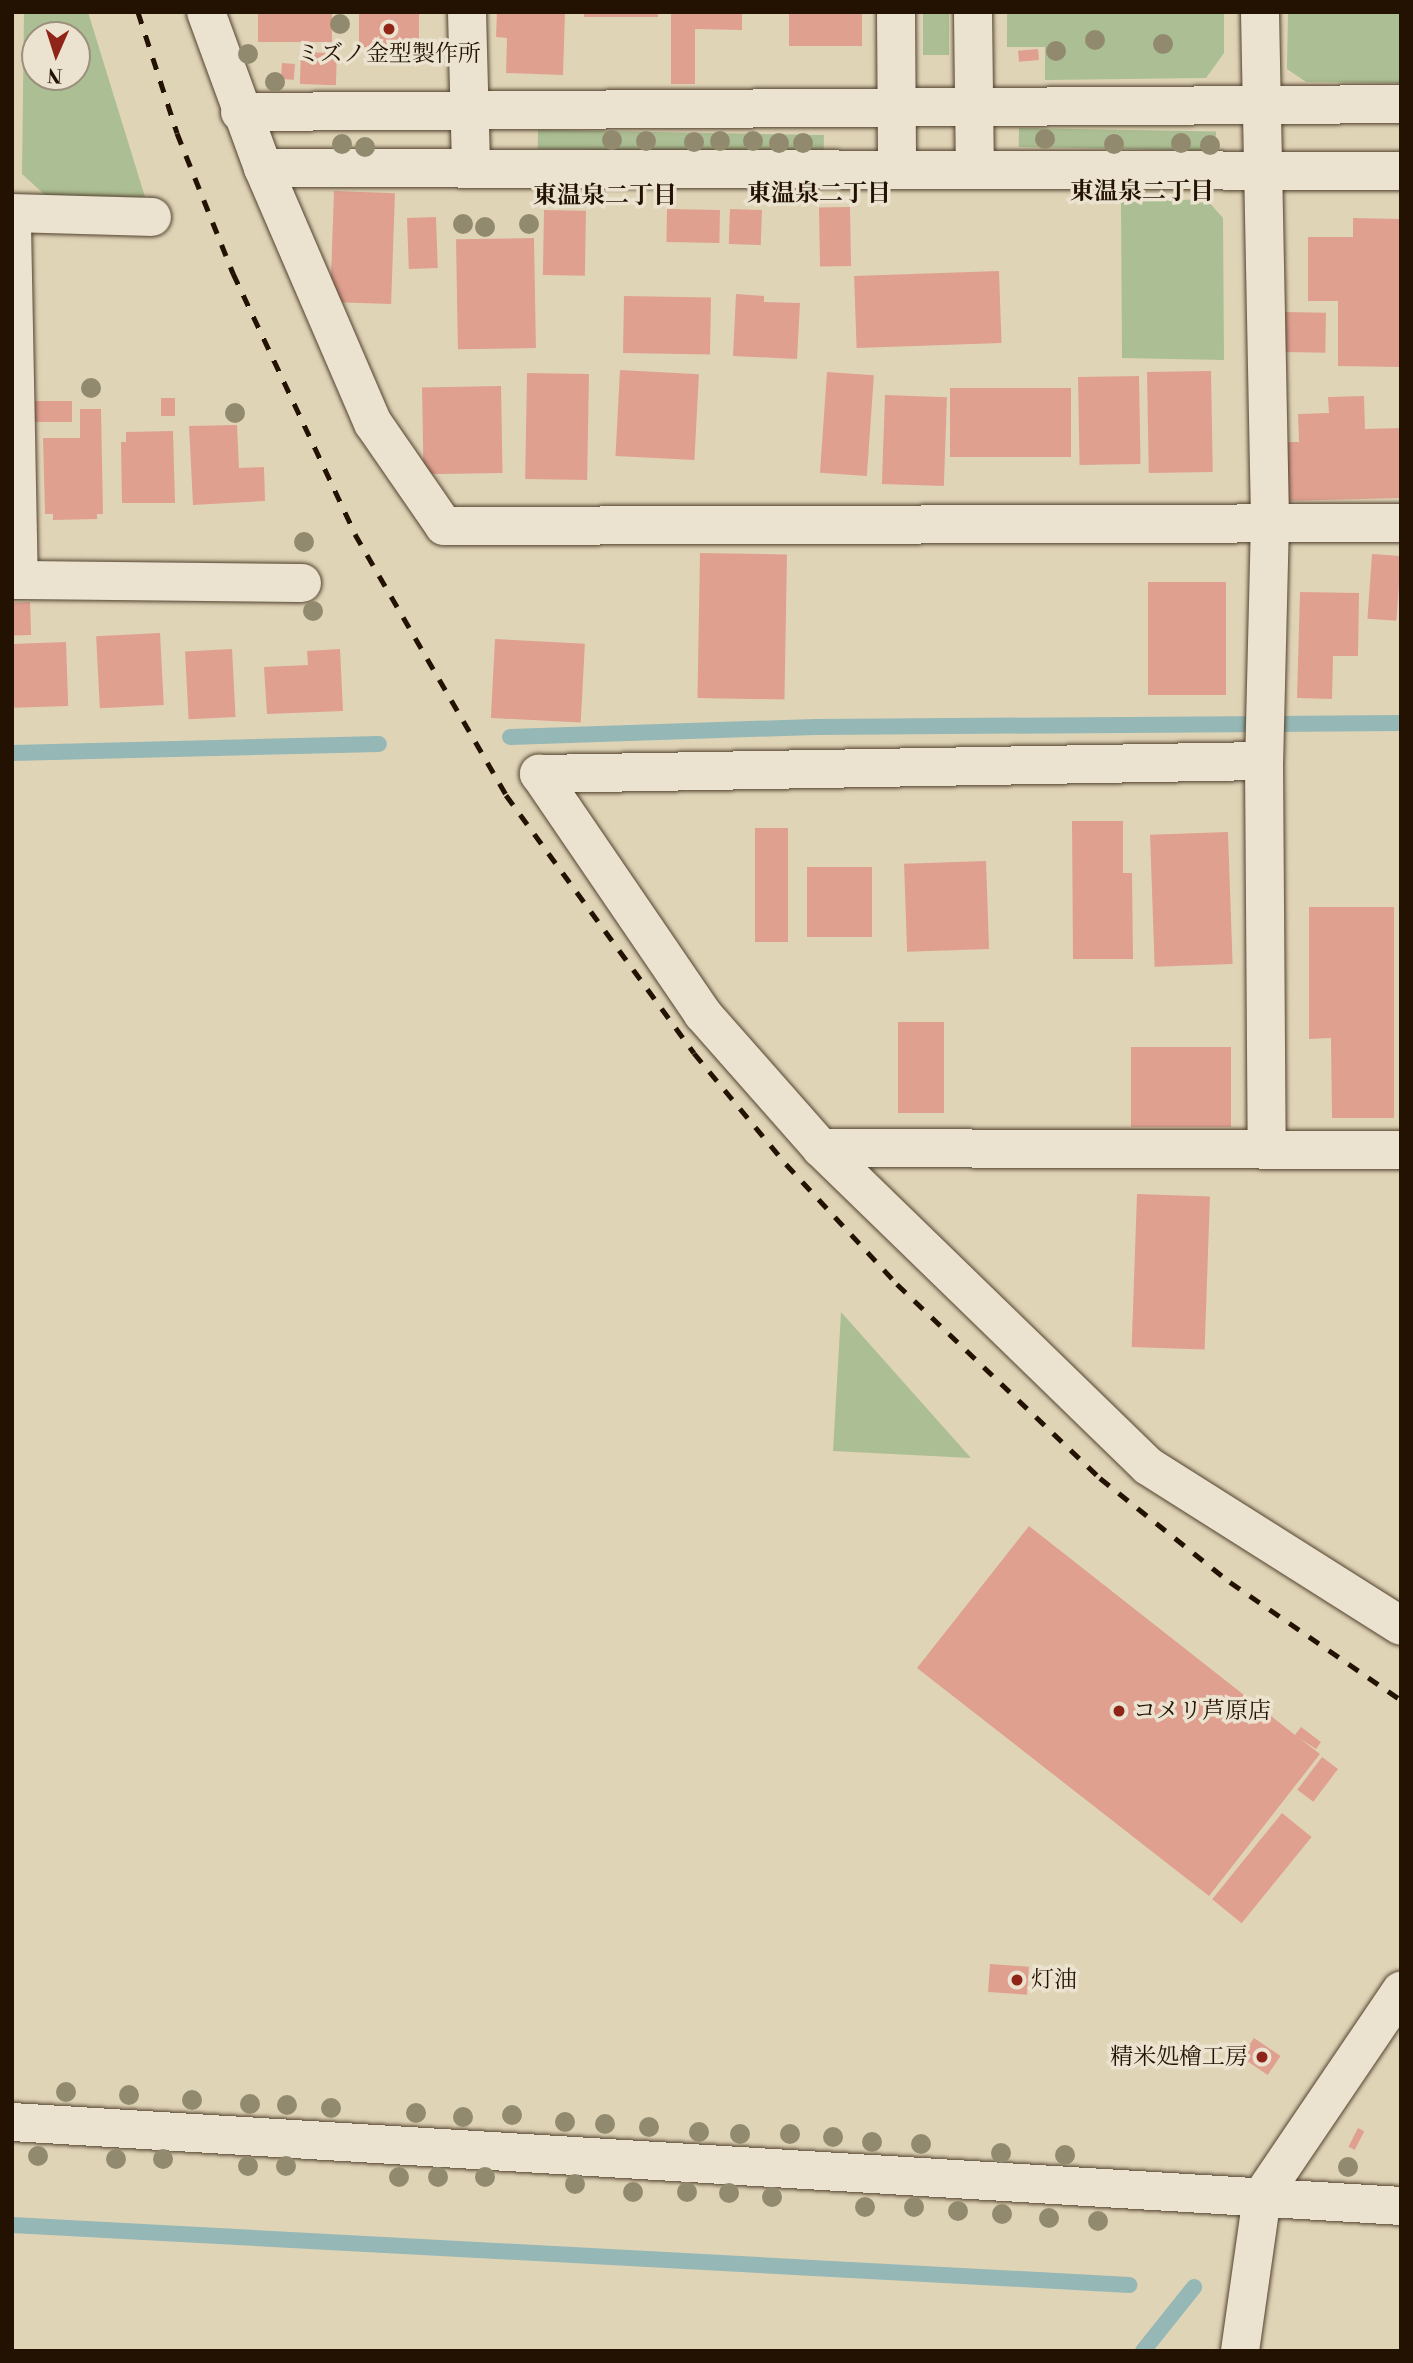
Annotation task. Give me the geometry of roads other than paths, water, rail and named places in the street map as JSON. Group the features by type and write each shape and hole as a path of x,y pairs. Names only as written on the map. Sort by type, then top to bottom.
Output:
{"street":[{"path":"206,12 240,112 373,423 444,526 1270,521 1401,523"},
{"path":"467,12 471,169"},
{"path":"896,12 897,170"},
{"path":"973,12 975,170"},
{"path":"1260,12 1270,521 1264,754 1267,1150"},
{"path":"240,112 1401,104"},
{"path":"263,168 1401,172"},
{"path":"12,213 152,217"},
{"path":"12,225 16,580 302,583"},
{"path":"1264,754 539,774 703,1014 821,1149 1148,1466 1401,1626"},
{"path":"821,1149 1401,1150"},
{"path":"1240,2351 1262,2196 1401,1992"},
{"path":"12,2122 1401,2206"}],"waterway":[{"path":"510,737 815,727 1401,723"},
{"path":"12,753 379,744"},
{"path":"12,2225 1129,2285"},
{"path":"1143,2351 1194,2287"}],"railway":[{"path":"138,12 177,133 233,273 355,534 506,795 694,1053 786,1164 897,1284 1100,1478 1230,1582 1401,1700"}],"place":[{"name":"ミズノ金型製作所","path":"389,29"},
{"name":"コメリ芦原店","path":"1119,1711"},
{"name":"灯油","path":"1017,1980"},
{"name":"精米処檜工房","path":"1262,2057"}],"district":[{"name":"東温泉二丁目","path":"1142,193"},
{"name":"東温泉二丁目","path":"819,195"},
{"name":"東温泉二丁目","path":"605,197"}]}
